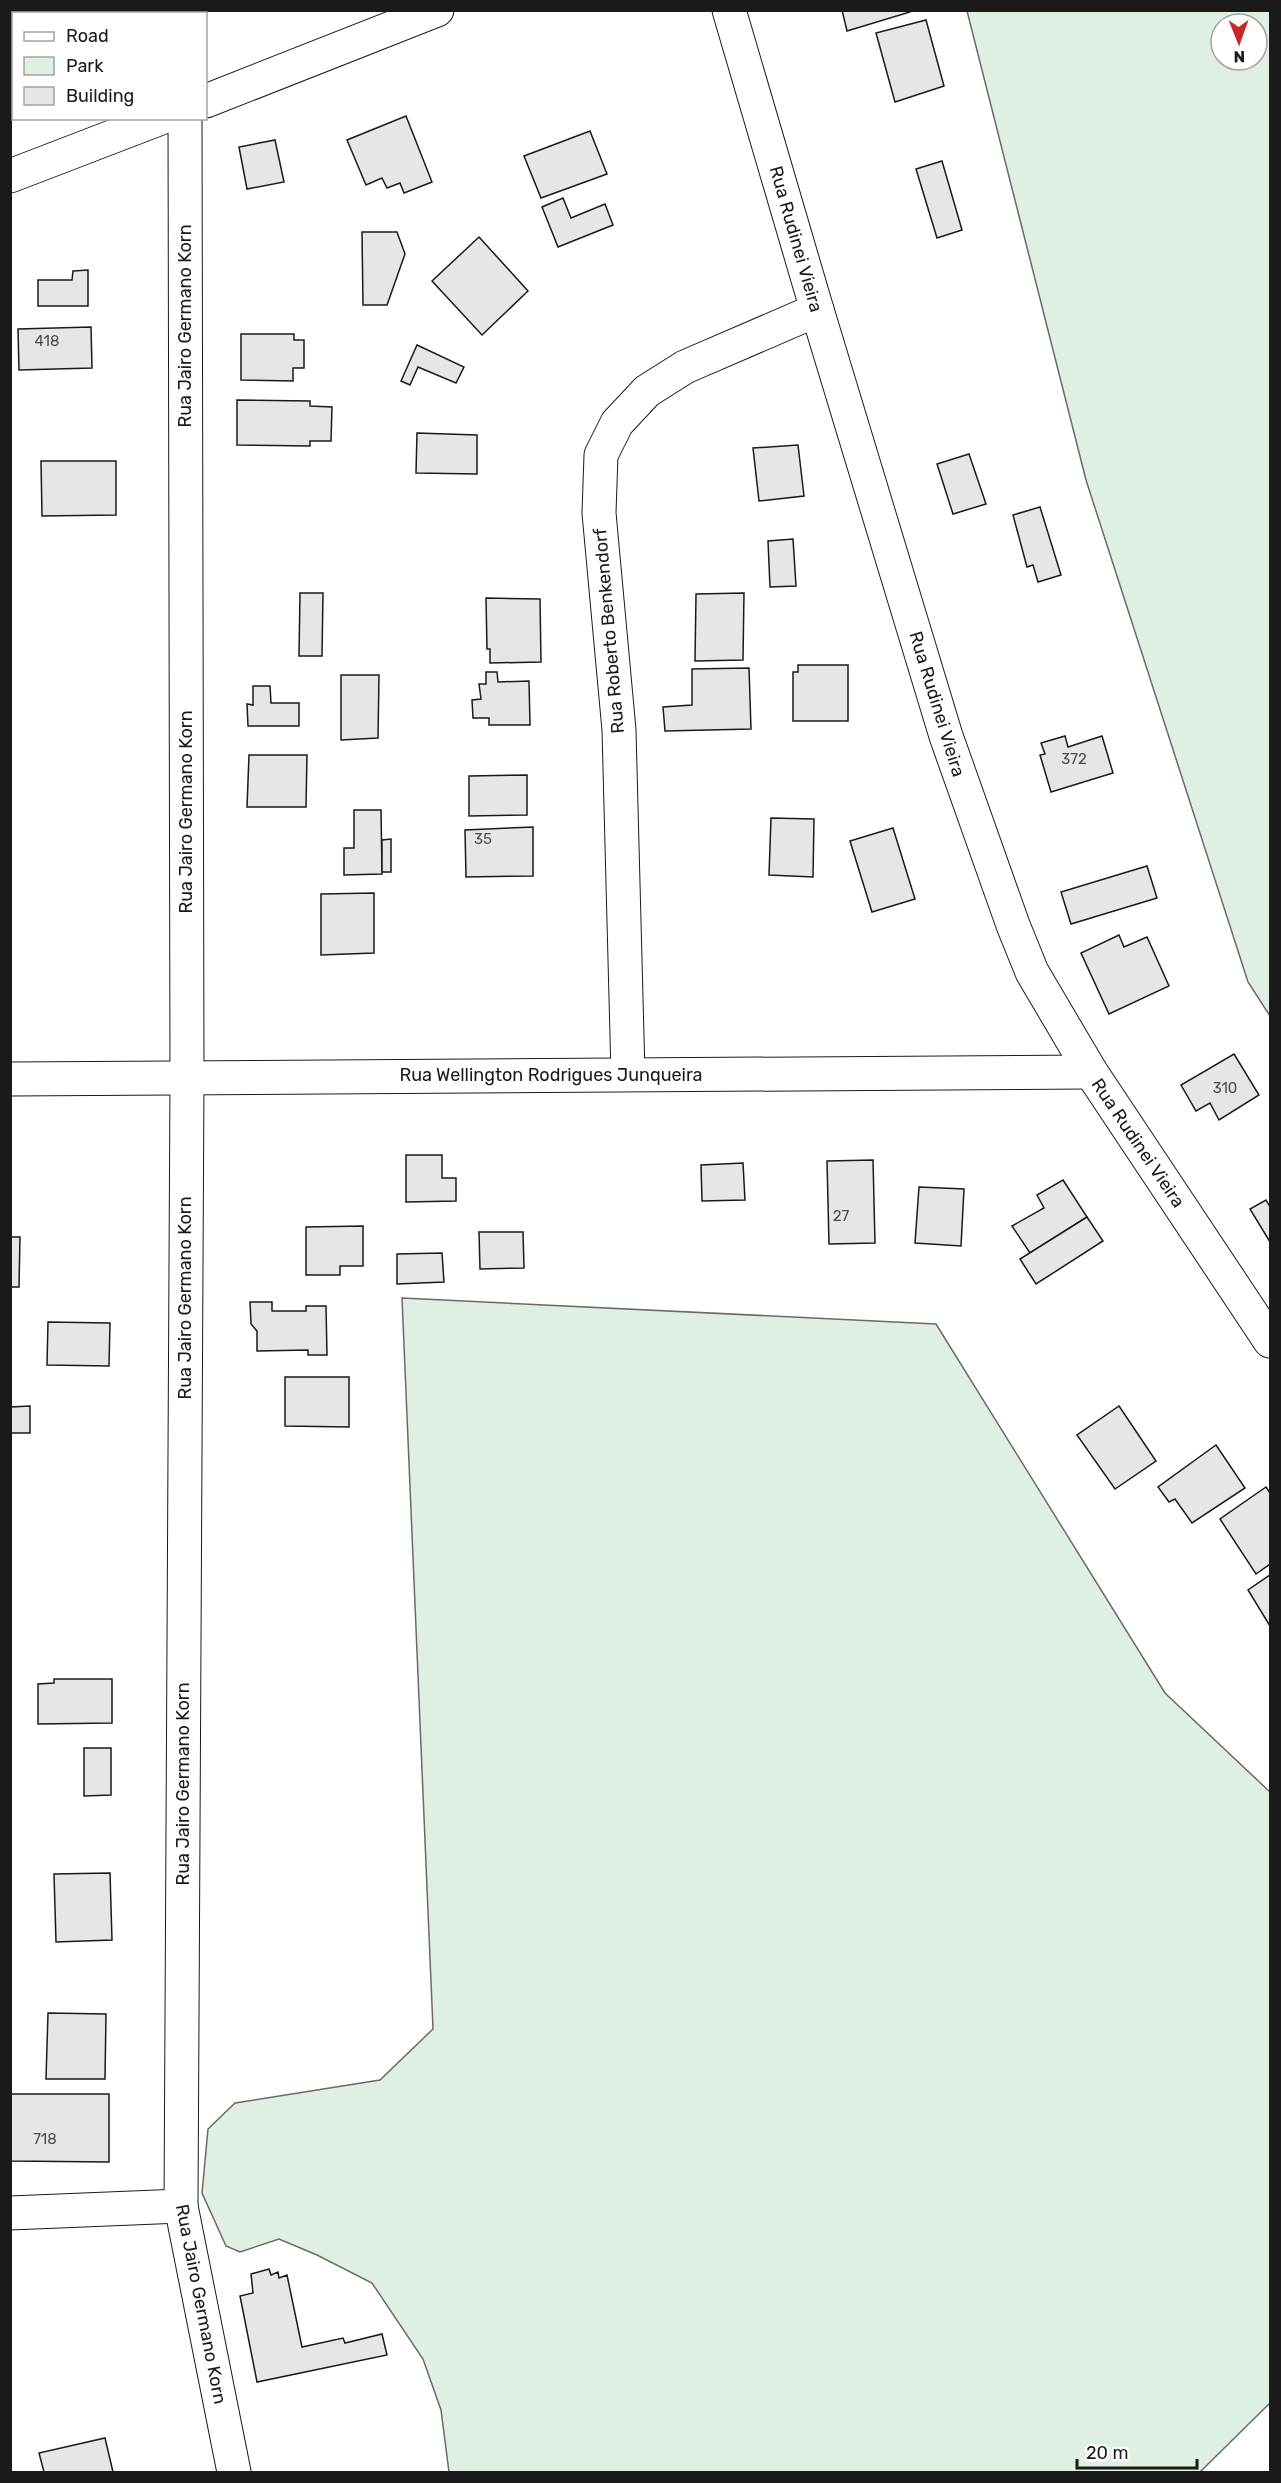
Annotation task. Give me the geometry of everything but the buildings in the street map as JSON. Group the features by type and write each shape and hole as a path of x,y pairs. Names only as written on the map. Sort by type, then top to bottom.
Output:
{"street":[{"path":"207,101 437,10"},
{"name":"Rua Rudinei Vieira","path":"729,10 946,736 989,863 1032,972 1091,1072 1270,1341"},
{"path":"10,176 155,120"},
{"name":"Rua Jairo Germano Korn","path":"185,120 187,1078 181,2206 234,2472"},
{"name":"Rua Roberto Benkendorf","path":"628,1074 619,730 599,513 601,455 617,423 647,391 685,367 817,310"},
{"name":"Rua Wellington Rodrigues Junqueira","path":"10,1079 1091,1072"},
{"path":"10,2213 181,2206"}],"green space":[{"path":"967,11 1270,11 1270,1016 1248,982 1086,480"},
{"path":"402,1298 936,1324 1165,1693 1270,1792 1270,2403 1200,2472 449,2472 441,2410 423,2359 372,2283 279,2239 240,2252 226,2246 202,2193 208,2129 235,2103 380,2080 433,2029"}]}
